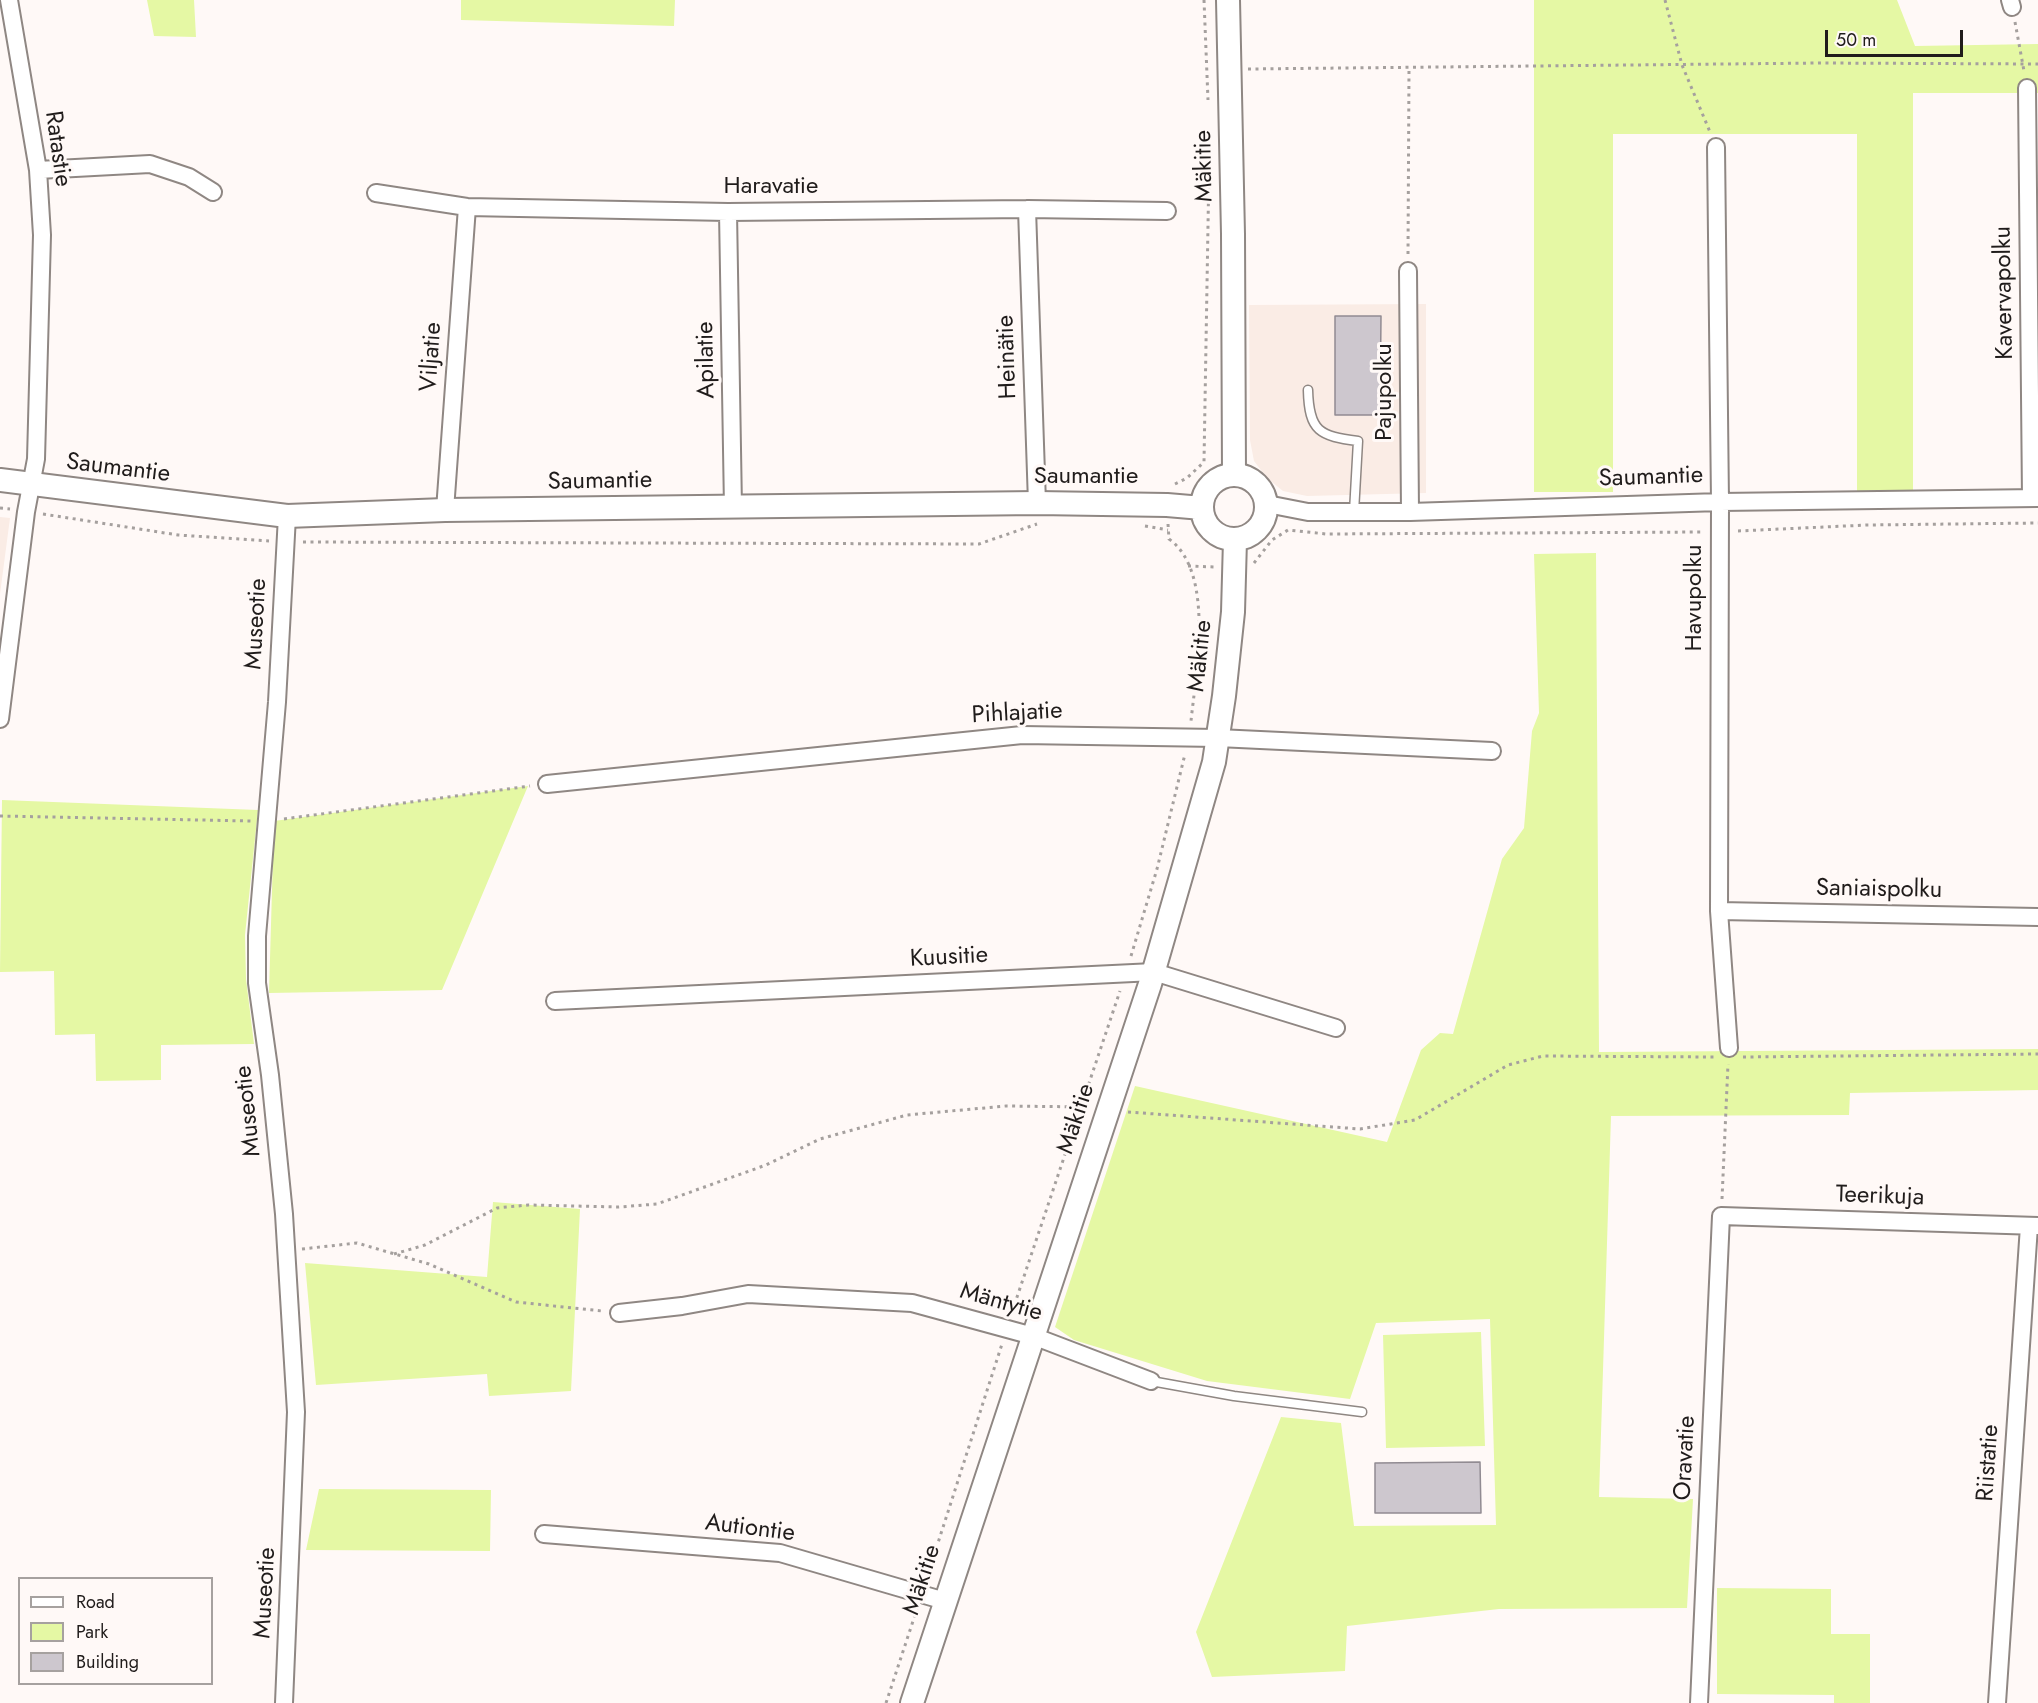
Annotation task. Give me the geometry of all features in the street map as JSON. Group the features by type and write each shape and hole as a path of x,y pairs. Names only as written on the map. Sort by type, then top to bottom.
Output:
{"street":[{"name":"Ratastie","path":"0,719 26,512 36,459 42,235 38,170 9,0"},
{"name":"Mäkitie","path":"1228,0 1233,234 1234,475"},
{"name":"Kavervapolku","path":"2027,88 2035,498"},
{"name":"Havupolku","path":"1716,147 1720,502 1719,911 1729,1052"},
{"path":"38,170 150,164 189,177 213,192"},
{"name":"Haravatie","path":"376,193 467,207 728,212 1027,209 1167,211"},
{"name":"Viljatie","path":"445,510 467,207"},
{"name":"Heinätie","path":"1027,209 1039,513"},
{"name":"Apilatie","path":"728,212 733,507"},
{"name":"Pajupolku","path":"1408,271 1410,512"},
{"path":"1234,475 1246,477 1257,484 1267,504 1265,519 1258,530 1247,537 1235,540 1223,538 1212,531 1205,521 1202,508 1203,499 1211,485 1218,479 1234,475"},
{"name":"Saumantie","path":"0,480 31,486 287,516 445,510 733,507 1039,513 1167,505 1202,508"},
{"name":"Saumantie","path":"1267,504 1308,512 1410,512 1720,502 2035,498"},
{"name":"Museotie","path":"284,1703 296,1412 286,1250 270,1075 257,983 257,936 277,702 287,516"},
{"name":"Mäkitie","path":"912,1703 1154,972 1214,762 1224,696 1236,568 1235,540"},
{"name":"Pihlajatie","path":"547,784 1022,735 1189,737 1492,751"},
{"name":"Saniaispolku","path":"1719,911 2038,917"},
{"name":"Kuusitie","path":"555,1001 1154,972 1336,1028"},
{"name":"Teerikuja","path":"1721,1216 2033,1226"},
{"name":"Oravatie","path":"1699,1703 1721,1216"},
{"name":"Riistatie","path":"1998,1703 2033,1226"},
{"name":"Mäntytie","path":"619,1313 682,1306 748,1294 912,1303 1033,1336 1151,1381"},
{"name":"Autiontie","path":"544,1534 780,1553 945,1602"}],"lane":[{"path":"1308,390 1308,407 1318,428 1327,436 1358,441 1354,512"},
{"name":"Mäntytie","path":"1151,1381 1234,1396 1362,1412"}],"path":[{"path":"1204,0 1208,108"},
{"path":"1665,0 1682,64 1716,147"},
{"path":"2011,3 2027,88"},
{"path":"1229,69 1682,64 2038,64"},
{"path":"1408,271 1409,68"},
{"path":"886,1703 1125,973 1157,869 1189,737 1199,649 1198,596 1178,545 1169,538 1167,505 1170,487 1187,478 1204,462 1209,165"},
{"path":"0,508 178,535 286,542 979,544 1039,513"},
{"path":"1188,566 1236,568 1252,565 1272,540 1288,530 1326,534 1719,532 1867,525 2038,523"},
{"path":"1139,525 1168,530"},
{"path":"394,1254 425,1245 497,1208 528,1205 619,1207 657,1204 766,1165 820,1139 907,1115 977,1107 1044,1105 1360,1129 1414,1120 1508,1065 1543,1056 1729,1052 2038,1054"},
{"path":"1721,1216 1729,1052"},
{"path":"286,1250 357,1244 429,1264 516,1302 619,1313"}],"shaded area":[{"path":"1426,304 1426,493 1307,496 1283,491 1267,478 1254,461 1250,440 1249,305"},
{"path":"0,517 10,518 0,594"}],"green space":[{"path":"147,0 194,0 196,37 154,36"},
{"path":"461,0 675,0 674,26 461,20"},
{"path":"1534,0 1897,0 1915,46 2038,44 2038,93 1913,93 1913,490 1857,491 1857,134 1613,134 1613,492 1534,492"},
{"path":"1596,553 1599,1052 2038,1049 2038,1090 1850,1093 1849,1115 1611,1116 1599,1497 1693,1499 1687,1608 1499,1609 1347,1626 1345,1671 1212,1677 1196,1632 1281,1417 1341,1423 1354,1526 1496,1525 1490,1319 1376,1323 1350,1399 1207,1381 1074,1340 1055,1327 1135,1086 1387,1142 1421,1050 1440,1033 1453,1034 1502,859 1524,828 1532,731 1539,713 1534,554"},
{"path":"528,786 442,990 269,993 274,821"},
{"path":"2,800 258,810 245,935 246,979 254,1044 161,1045 161,1080 96,1081 95,1034 55,1035 54,971 0,972"},
{"path":"493,1202 580,1209 571,1391 489,1396 487,1374 316,1385 305,1263 487,1277"},
{"path":"1481,1332 1485,1446 1386,1448 1383,1335"},
{"path":"319,1489 491,1490 490,1551 306,1550"},
{"path":"1717,1588 1831,1589 1831,1634 1870,1634 1870,1703 1834,1703 1834,1695 1717,1694"}],"building":[{"path":"1335,316 1381,316 1380,415 1335,415"},
{"path":"1480,1462 1481,1513 1375,1513 1375,1463"}]}
